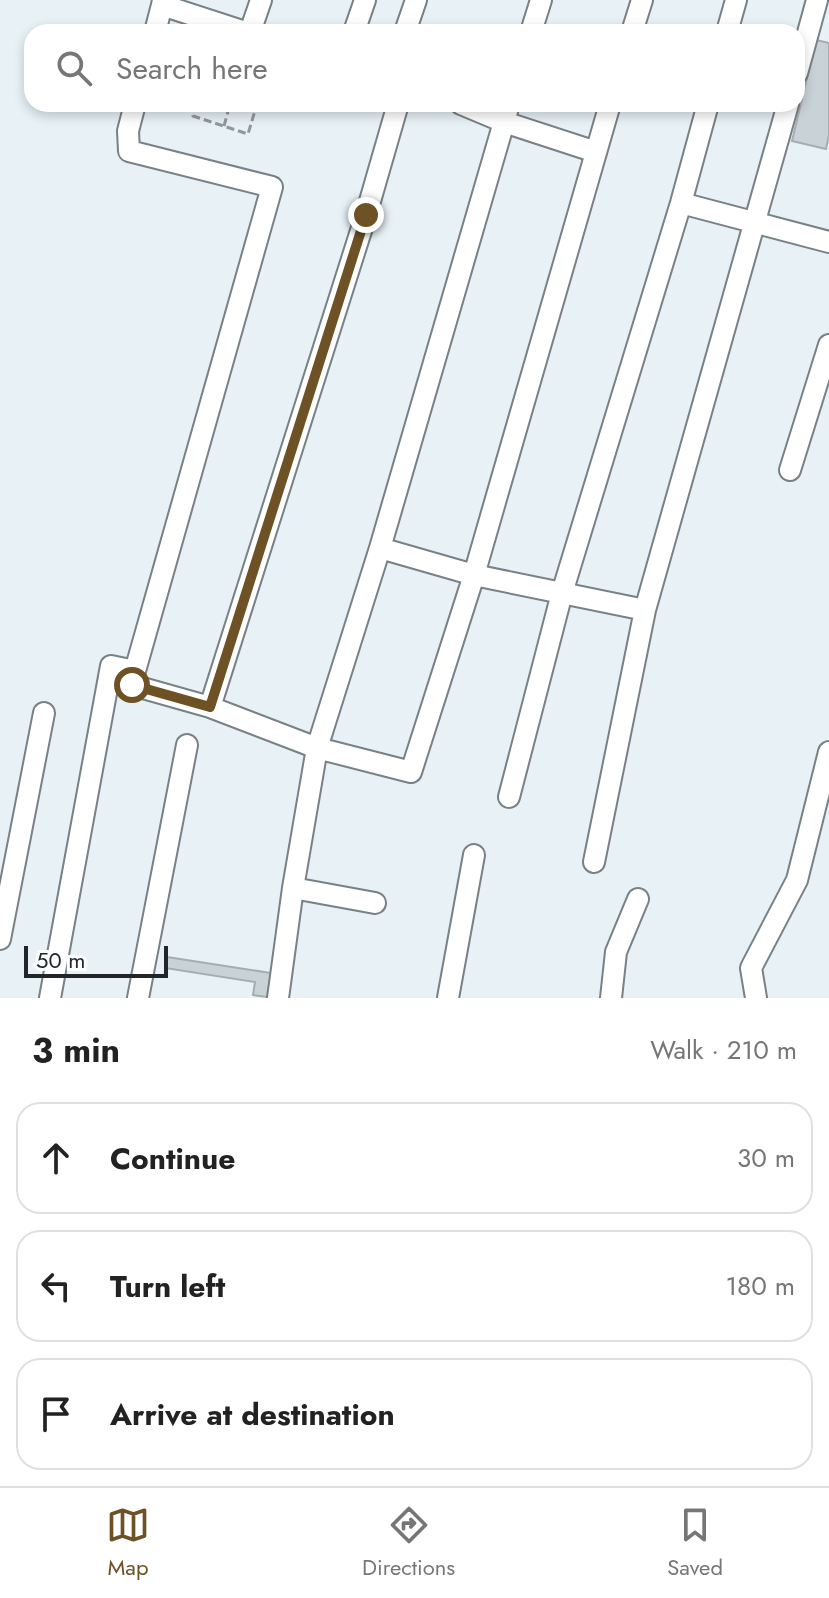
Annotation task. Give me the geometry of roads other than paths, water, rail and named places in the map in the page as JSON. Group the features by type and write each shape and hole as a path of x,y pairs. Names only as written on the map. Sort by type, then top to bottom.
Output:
{"street":[{"path":"251,24 261,0"},
{"path":"357,24 365,0"},
{"path":"408,24 416,0"},
{"path":"534,24 541,0"},
{"path":"634,24 642,0"},
{"path":"729,24 736,0"},
{"path":"805,44 817,0"},
{"path":"157,24 163,2 225,24"},
{"path":"133,112 128,131 129,151 272,187 132,685 210,707 317,748 411,772 474,575 608,112"},
{"path":"210,707 396,112"},
{"path":"509,797 562,593 706,112"},
{"path":"594,862 645,610 786,112"},
{"path":"278,998 317,748 380,548 507,113 596,152"},
{"path":"681,203 829,242"},
{"path":"790,470 829,345"},
{"path":"380,548 474,575 645,610"},
{"path":"50,998 111,666 135,671"},
{"path":"0,939 44,713"},
{"path":"138,998 187,745"},
{"path":"756,998 751,968 797,880 829,752"},
{"path":"448,998 474,855"},
{"path":"293,888 375,903"},
{"path":"611,998 616,952 638,899"}]}
